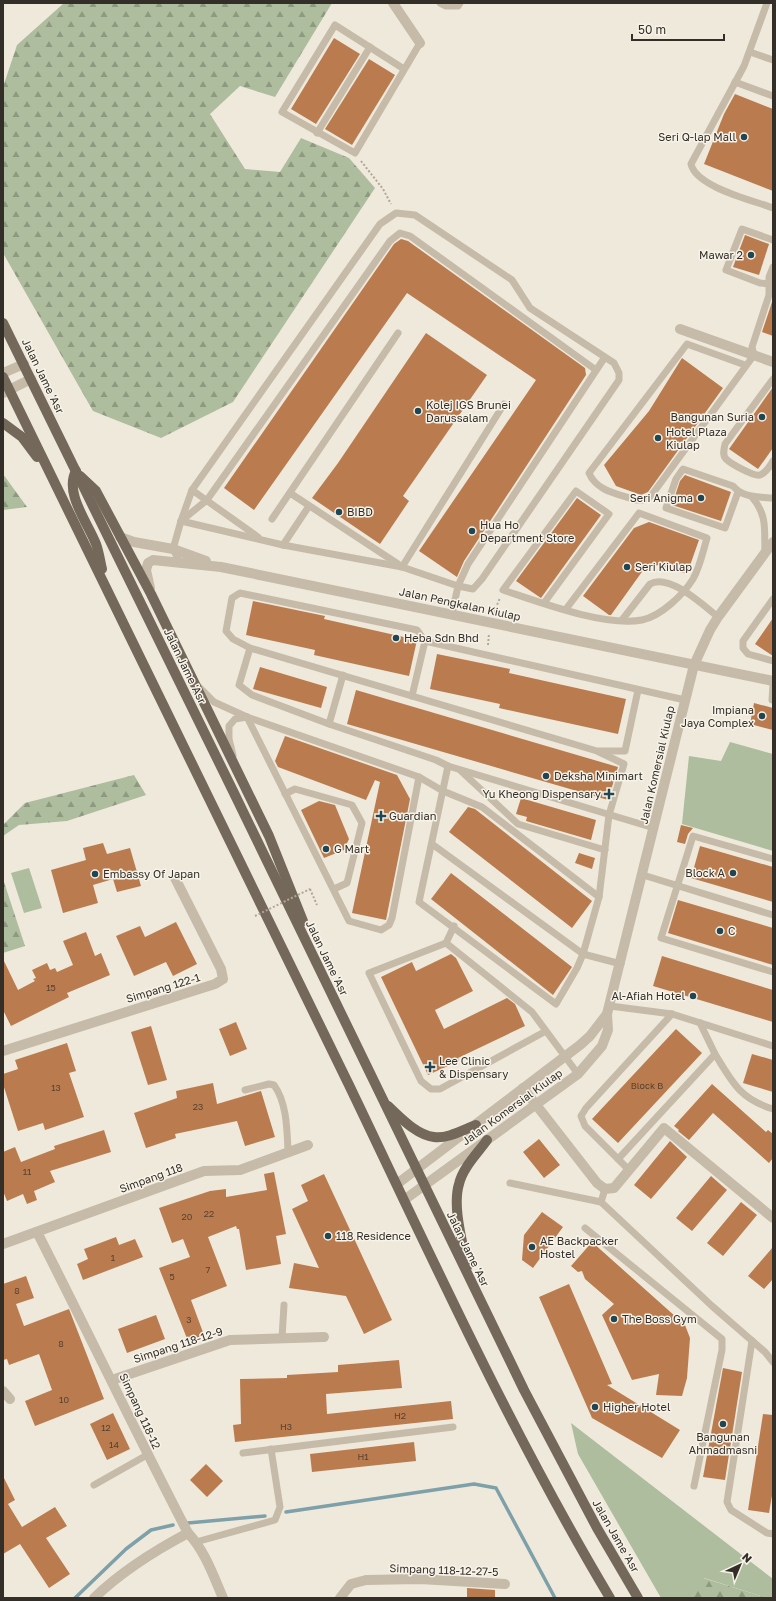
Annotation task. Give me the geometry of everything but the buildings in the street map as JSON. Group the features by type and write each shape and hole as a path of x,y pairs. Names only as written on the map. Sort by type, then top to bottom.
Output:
{"main road":[{"name":"Jalan Jame 'Asr","path":"3,323 326,982 470,1280 559,1458 597,1528 638,1598"},
{"path":"3,377 6,391 51,474 105,583 396,1184 538,1471 576,1541 610,1598"},
{"path":"3,423 22,437 51,474"},
{"path":"105,583 97,545 74,496 72,478 76,472 96,491 151,594 197,685 283,869 326,982"},
{"path":"385,1104 420,1132 434,1137 447,1135 476,1125"},
{"path":"470,1280 460,1223 458,1202 459,1184 466,1168 488,1140"}],"street":[{"path":"393,3 420,43"},
{"path":"680,329 773,362"},
{"path":"3,373 24,364"},
{"path":"6,391 31,379"},
{"path":"120,537 134,542 173,549 221,567"},
{"name":"Jalan Komersial Kiulap","path":"404,1200 536,1106 578,1074 602,1046 608,1030 609,1010 694,665 710,630 718,617 773,542"},
{"path":"151,594 147,577 148,563 153,560 161,559 180,563 221,567"},
{"name":"Jalan Pengkalan Kiulap","path":"221,567 694,665 712,667 773,681"},
{"name":"Simpang 122-1","path":"3,1051 215,984 223,979 221,969 175,878"},
{"name":"Jalan Komersial Kiulap","path":"396,1184 476,1125 590,1036 609,1010"},
{"path":"523,1088 596,1183 605,1189 614,1188 628,1169 664,1128 773,1218"},
{"name":"Simpang 118","path":"3,1244 204,1172 240,1170 252,1167 288,1151 308,1145"},
{"name":"Simpang 118-12","path":"37,1232 112,1380 147,1455 188,1533 196,1542 208,1564 223,1598"},
{"name":"Simpang 118-12-9","path":"112,1380 230,1340 324,1337"},
{"path":"3,1391 10,1399"},
{"path":"94,1598 108,1584 153,1551 188,1533"},
{"name":"Simpang 118-12-27-5","path":"340,1598 351,1584 366,1580 420,1579 506,1584"}],"lane":[{"path":"440,3 451,7 458,6 460,3"},
{"path":"767,3 750,52 691,164 693,172 700,179 712,186 773,208"},
{"path":"404,68 335,25 282,112 317,133 356,153 404,68 420,43"},
{"path":"317,133 370,47"},
{"path":"750,52 773,60"},
{"path":"734,82 773,96"},
{"path":"180,521 283,545 402,567 458,586 473,589 482,579 619,380 619,373 614,363 530,308 512,280 415,215 396,213 380,224 192,490 180,521 173,549 180,563"},
{"path":"771,284 760,283 726,270 742,229 773,240"},
{"path":"180,521 207,500 390,241 400,233 410,236 596,370"},
{"path":"695,334 589,473 593,482 600,488 636,500 643,500 651,496 754,355 752,347 769,294 773,267"},
{"path":"272,518 398,333"},
{"path":"687,344 745,366"},
{"path":"452,614 458,586 468,564 605,357"},
{"path":"773,379 725,444 723,453 726,459 753,475 760,476 766,472 773,462"},
{"path":"402,567 504,404"},
{"path":"738,492 725,528 666,508 676,479 683,469 733,486 738,492 752,497 773,498"},
{"path":"192,490 262,539"},
{"path":"544,603 609,514 576,491 503,590 544,603 604,620 641,620 651,617 661,611 685,590 694,578 707,538 639,513 566,609"},
{"path":"290,493 402,567"},
{"path":"752,497 761,507 764,515 764,553"},
{"path":"283,545 309,506"},
{"path":"622,620 650,584 655,581 661,581 685,590 718,617"},
{"path":"448,766 419,902 454,926 556,1004 577,968 583,954 599,897 610,815 624,764 597,751 250,648 232,639 226,631 232,598 240,593 417,630 424,641 685,700"},
{"path":"773,599 743,641 743,648 748,654 773,661"},
{"path":"412,696 424,641"},
{"path":"250,648 239,685 252,695 329,724 436,760 448,766 654,828"},
{"path":"329,724 343,675"},
{"path":"197,685 214,702 248,717 419,777 443,791 482,807 599,897"},
{"path":"772,700 773,685"},
{"path":"597,751 625,751 638,690"},
{"path":"236,766 229,738 229,726 235,719 248,717"},
{"path":"248,717 349,921 381,930 389,925 392,918 419,777"},
{"path":"459,769 518,824 605,850"},
{"path":"285,794 295,789 352,805 362,823 346,883 334,889"},
{"path":"773,859 693,836 661,938 773,972"},
{"path":"432,844 583,954 621,964"},
{"path":"643,875 773,915"},
{"path":"454,926 446,943 369,973 421,1081 431,1089 440,1089 546,1031"},
{"path":"446,943 532,1012 578,1074"},
{"path":"609,1010 672,1014 773,1046"},
{"path":"628,1169 585,1126 581,1116 586,1108 672,1014"},
{"path":"700,1024 715,1054 733,1084 758,1104 773,1109"},
{"path":"618,1159 715,1054"},
{"path":"245,1090 269,1084 274,1085 278,1091 287,1125 288,1151"},
{"path":"654,1120 664,1128"},
{"path":"510,1183 601,1202 773,1362"},
{"path":"601,1202 605,1189"},
{"path":"586,1228 708,1326 722,1339 722,1350 694,1486"},
{"path":"282,1338 284,1305"},
{"path":"752,1341 727,1502 731,1510 767,1533 773,1534"},
{"path":"243,1453 453,1427"},
{"path":"196,1542 275,1520 280,1507 271,1449"},
{"path":"94,1485 147,1455"}],"path":[{"path":"356,153 383,189 396,213"},
{"path":"255,916 310,889 317,905"}],"green space":[{"path":"64,3 332,3 275,97 240,86 210,114 245,169 280,172 301,138 349,158 375,188 233,402 161,438 93,411 3,253 3,87 17,45"},
{"path":"3,474 27,507 3,510"},
{"path":"730,742 773,754 773,851 682,824 689,756 721,761"},
{"path":"134,775 146,795 67,821 19,825 3,836 3,825 25,803"},
{"path":"29,868 42,908 24,913 11,873"},
{"path":"3,879 25,946 3,953"},
{"path":"571,1423 773,1579 773,1598 767,1598 704,1578 691,1598 661,1598 578,1454"},
{"path":"703,1578 767,1598 691,1598"}],"waterway":[{"path":"286,1512 474,1484 496,1488 555,1598"},
{"path":"188,1523 265,1516"},
{"path":"75,1598 126,1549 151,1530 173,1525"}],"place":[{"name":"Seri Q-lap Mall","path":"744,137"},
{"name":"Mawar 2","path":"751,255"},
{"name":"Kolej IGS Brunei Darussalam","path":"418,411"},
{"name":"Bangunan Suria","path":"762,417"},
{"name":"Hotel Plaza Kiulap","path":"658,438"},
{"name":"Seri Anigma","path":"701,498"},
{"name":"BIBD","path":"339,512"},
{"name":"Hua Ho Department Store","path":"472,531"},
{"name":"Seri Kiulap","path":"627,567"},
{"name":"Heba Sdn Bhd","path":"396,638"},
{"name":"Impiana Jaya Complex","path":"762,716"},
{"name":"Deksha Minimart","path":"546,776"},
{"name":"Yu Kheong Dispensary","path":"609,794"},
{"name":"Guardian","path":"381,816"},
{"name":"G Mart","path":"326,849"},
{"name":"Block A","path":"733,873"},
{"name":"Embassy Of Japan","path":"95,874"},
{"name":"C","path":"720,931"},
{"name":"Al-Afiah Hotel","path":"693,996"},
{"name":"Lee Clinic & Dispensary","path":"430,1067"},
{"name":"118 Residence","path":"328,1236"},
{"name":"AE Backpacker Hostel","path":"532,1247"},
{"name":"The Boss Gym","path":"614,1319"},
{"name":"Higher Hotel","path":"595,1407"},
{"name":"Bangunan Ahmadmasni","path":"723,1424"}]}
